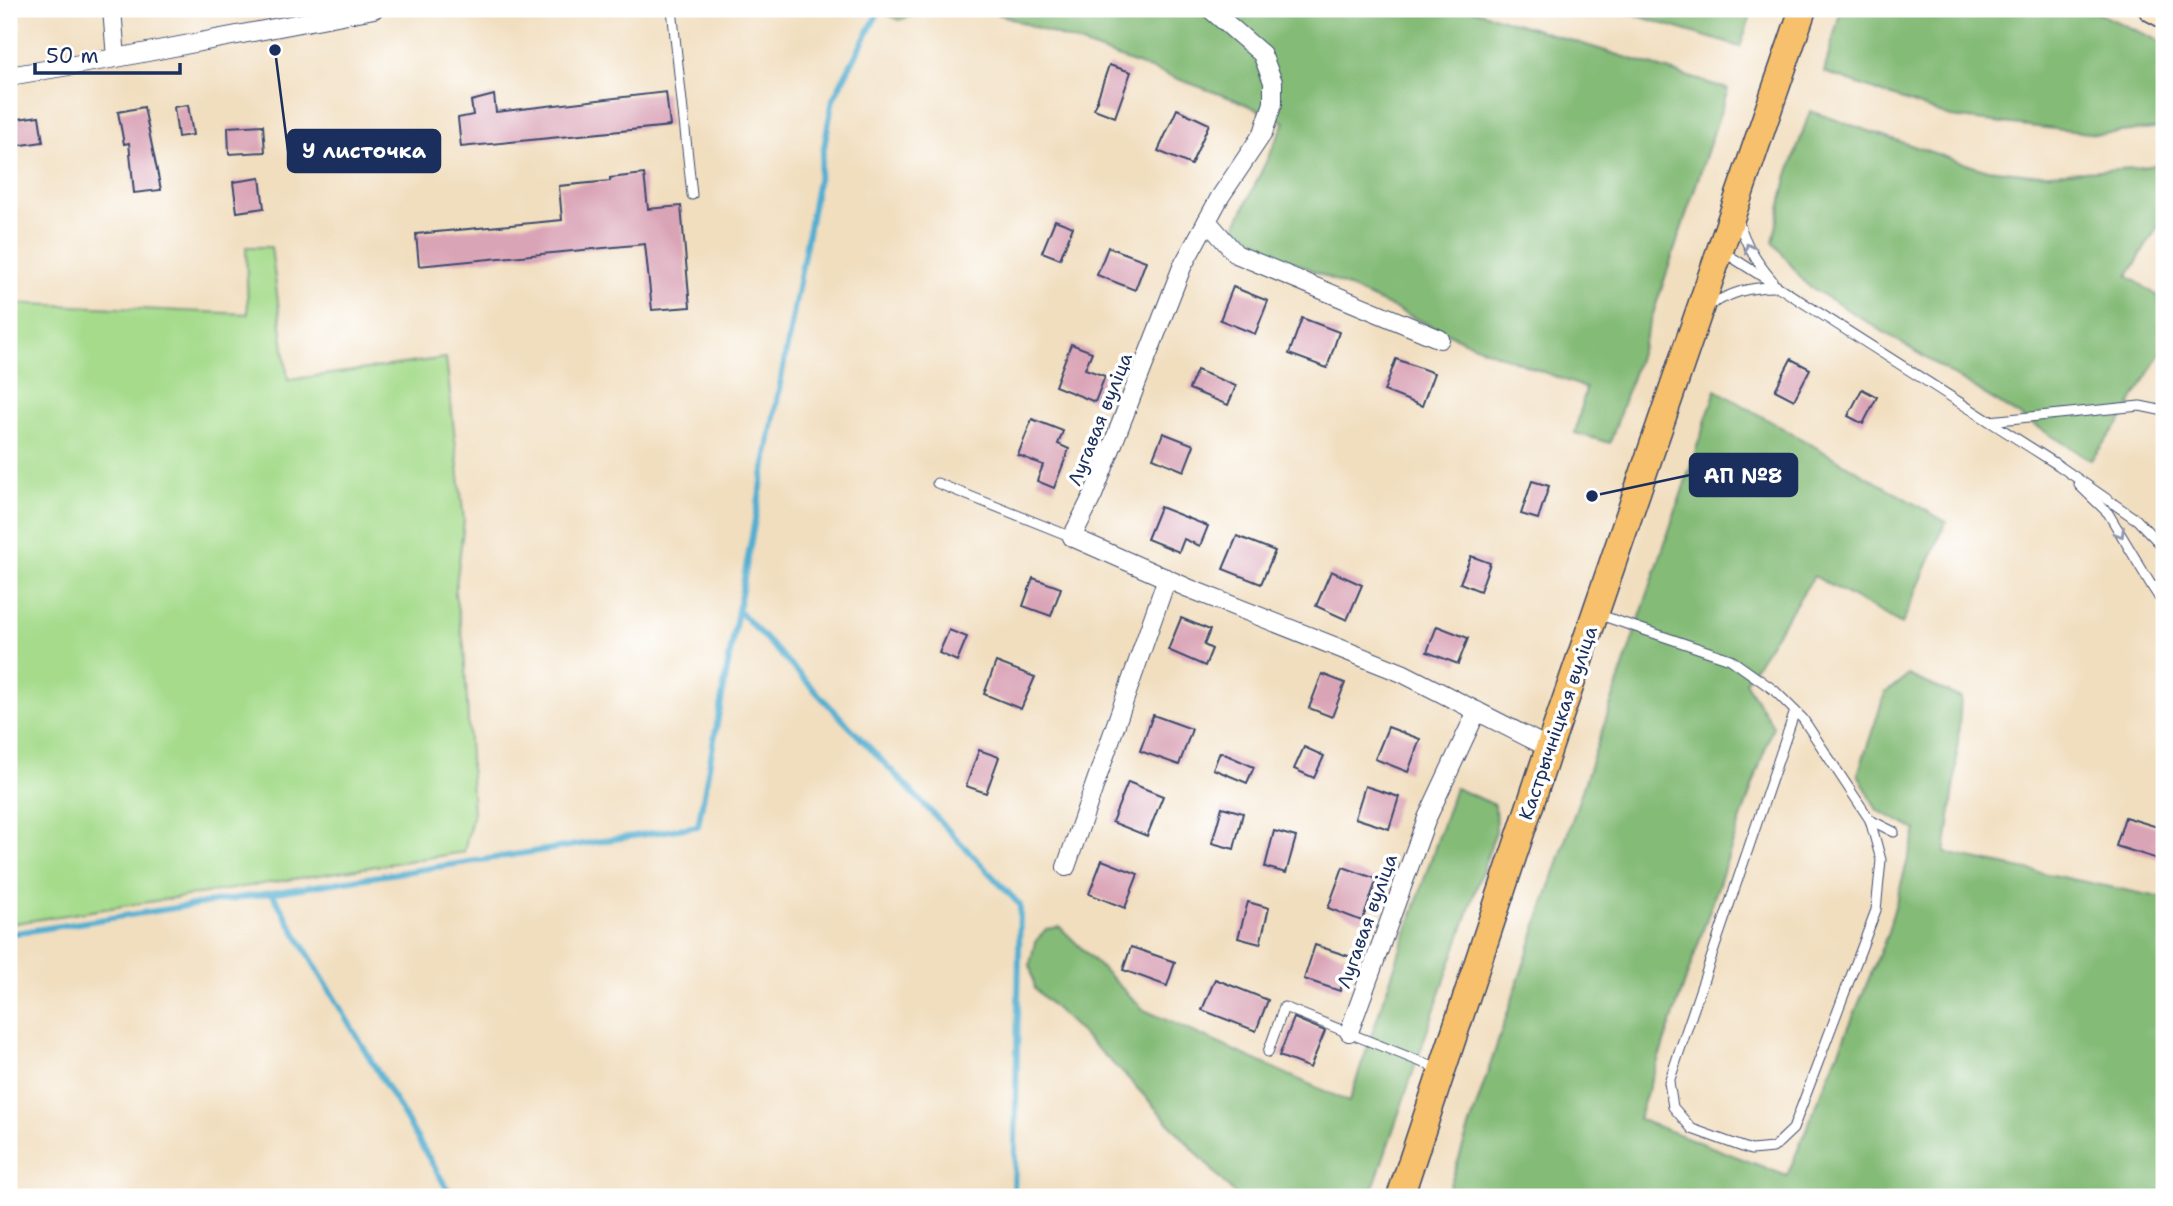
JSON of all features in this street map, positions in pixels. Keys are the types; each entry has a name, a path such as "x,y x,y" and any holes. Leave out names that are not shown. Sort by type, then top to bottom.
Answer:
{"main road":[{"name":"Кастрычніцкая вуліца","path":"1400,1197 1549,748 1803,9"}],"street":[{"path":"112,9 116,58"},
{"path":"9,76 374,9"},
{"name":"Лугавая вуліца","path":"1072,537 1093,495 1182,267 1220,197 1263,133 1273,103 1273,82 1262,54 1210,9"},
{"path":"2151,9 2164,16"},
{"path":"1207,221 1237,254 1440,339"},
{"path":"1072,537 1402,673 1549,748"},
{"path":"1066,867 1167,578"},
{"name":"Лугавая вуліца","path":"1349,1032 1427,818 1477,710"}],"lane":[{"path":"672,9 692,195"},
{"path":"1736,202 1744,241 1777,287"},
{"path":"1719,250 2057,465 2137,520 2164,548"},
{"path":"1698,313 1734,292 1752,287 1777,287"},
{"path":"1988,421 2140,406 2164,411"},
{"path":"2057,465 2108,513 2164,605"},
{"path":"937,483 1072,537"},
{"path":"2153,588 2164,582"},
{"path":"1595,614 1730,659 1774,690 1795,711 1820,743 1870,820 1881,860 1876,910 1793,1129 1773,1148 1751,1150 1692,1129 1673,1107 1669,1082 1795,711"},
{"path":"1870,820 1894,832"},
{"path":"1268,1052 1284,1007 1442,1070"}],"green space":[{"path":"875,9 933,9 899,20"},
{"path":"985,9 1470,9 1728,89 1610,443 1575,433 1586,388 1475,346 1232,233 1285,122 1236,100"},
{"path":"1614,9 1753,9 1740,47"},
{"path":"1841,9 2089,9 2164,43 2164,128 2098,134 1951,117 1824,72"},
{"path":"1810,111 1978,168 2032,174 2164,164 2164,216 2128,276 2164,300 2164,348 2120,422 2091,460 1806,284 1773,242 1787,178"},
{"path":"246,247 271,247 288,380 446,358 464,521 455,594 464,646 473,814 464,852 9,924 9,303 248,314"},
{"path":"1716,390 1946,522 1902,624 1814,576 1745,682 1773,726 1638,1119 1787,1176 1887,935 1916,830 1877,810 1858,774 1885,693 1908,675 1961,698 1955,781 1945,853 2164,898 2164,1197 1446,1197"},
{"path":"1455,788 1495,805 1496,831 1370,1197 1237,1197 1127,1077 1035,989 1030,964 1035,942 1046,929 1060,927 1144,1010 1349,1102"}],"building":[{"path":"1109,65 1131,72 1115,117 1094,109"},
{"path":"666,92 670,126 461,147 458,118 473,115 471,101 494,95 496,112"},
{"path":"188,105 193,135 178,137 174,107"},
{"path":"144,107 161,190 134,193 129,143 124,144 118,112"},
{"path":"1177,109 1209,124 1191,165 1158,151"},
{"path":"39,116 43,142 15,146 11,120"},
{"path":"263,125 265,152 229,154 228,127"},
{"path":"644,174 648,209 681,206 690,307 652,310 645,244 419,266 416,234 562,220 559,186 610,181 610,178"},
{"path":"260,178 264,208 237,212 233,182"},
{"path":"1055,220 1073,227 1060,259 1042,252"},
{"path":"1108,247 1146,261 1135,290 1097,275"},
{"path":"1233,287 1268,301 1255,334 1220,320"},
{"path":"1302,318 1339,332 1327,368 1289,354"},
{"path":"1071,344 1092,352 1085,369 1105,376 1095,402 1055,386"},
{"path":"1396,359 1434,373 1422,406 1384,391"},
{"path":"1791,359 1810,369 1794,400 1775,390"},
{"path":"1197,370 1236,386 1228,405 1189,389"},
{"path":"1862,389 1877,397 1863,424 1848,416"},
{"path":"1032,419 1063,431 1058,444 1069,449 1054,488 1037,481 1043,465 1018,455"},
{"path":"1163,433 1194,445 1184,471 1153,458"},
{"path":"1532,481 1549,486 1538,519 1521,514"},
{"path":"1160,507 1208,526 1200,546 1184,539 1179,552 1147,539"},
{"path":"1237,536 1275,551 1261,584 1223,569"},
{"path":"1471,556 1490,563 1480,591 1460,583"},
{"path":"1331,571 1362,585 1347,620 1316,606"},
{"path":"1033,578 1061,588 1051,616 1023,606"},
{"path":"1181,618 1210,630 1204,645 1212,649 1205,666 1168,650"},
{"path":"1437,626 1468,638 1458,664 1427,652"},
{"path":"949,630 967,637 957,661 939,653"},
{"path":"996,662 1035,677 1021,709 984,694"},
{"path":"1322,674 1345,683 1332,717 1309,708"},
{"path":"1153,715 1192,729 1179,765 1140,751"},
{"path":"1388,727 1420,739 1408,772 1375,759"},
{"path":"1304,747 1324,756 1314,778 1294,769"},
{"path":"979,750 999,757 986,793 966,786"},
{"path":"1220,752 1254,767 1247,783 1213,769"},
{"path":"1128,782 1163,796 1147,836 1112,822"},
{"path":"1365,786 1399,797 1389,829 1355,818"},
{"path":"1222,807 1243,813 1234,849 1212,843"},
{"path":"2125,817 2164,829 2164,861 2116,846"},
{"path":"1274,831 1296,837 1286,873 1265,867"},
{"path":"1102,860 1138,874 1125,908 1089,894"},
{"path":"1343,867 1377,879 1362,921 1328,908"},
{"path":"1248,902 1269,908 1260,944 1238,938"},
{"path":"1315,945 1351,957 1340,991 1304,979"},
{"path":"1131,947 1175,962 1167,986 1123,970"},
{"path":"1215,979 1268,1000 1256,1031 1202,1010"},
{"path":"1294,1018 1325,1031 1310,1068 1279,1056"}],"waterway":[{"path":"9,934 698,826 833,99 880,9"},
{"path":"738,610 1020,905 1014,1197"},
{"path":"272,893 452,1197"}],"place":[{"name":"У листочка","path":"275,50"},
{"name":"АП №8","path":"1592,496"}]}
